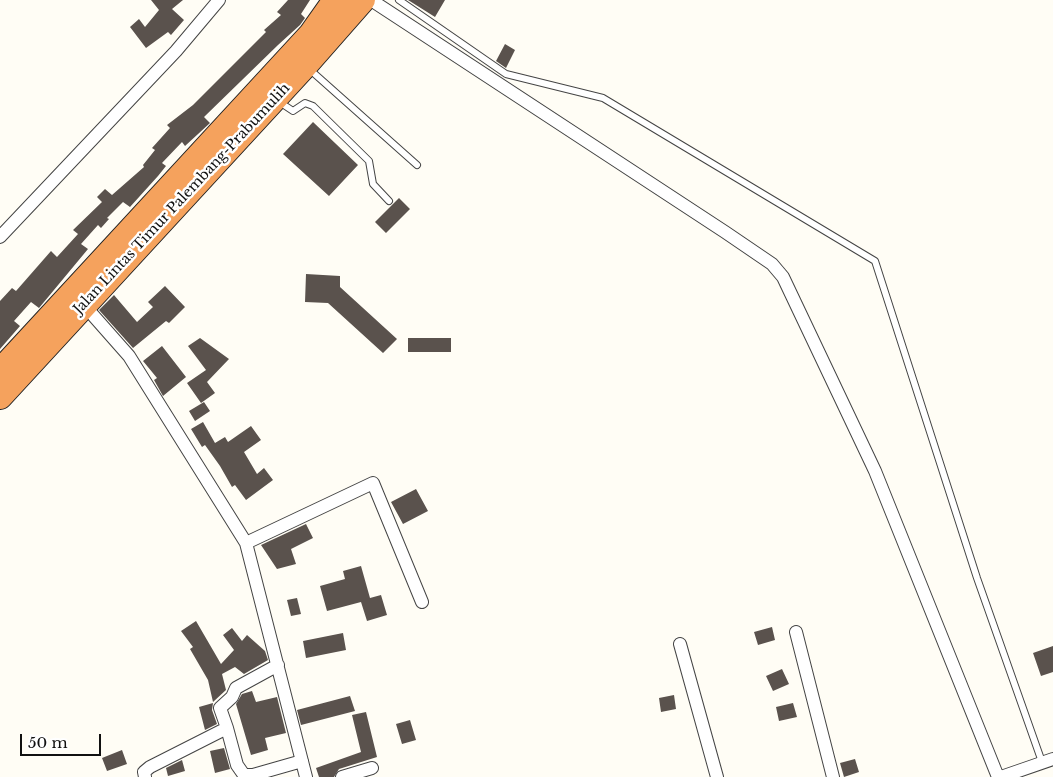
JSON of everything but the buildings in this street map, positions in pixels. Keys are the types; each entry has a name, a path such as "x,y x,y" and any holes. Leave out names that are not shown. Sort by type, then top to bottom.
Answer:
{"highway":[{"name":"Jalan Lintas Timur Palembang-Prabumulih","path":"0,371 310,34 335,0"},
{"name":"Jalan Lintas Timur Palembang-Prabumulih","path":"0,397 306,66 363,0"}],"street":[{"path":"0,237 176,51 219,0"},
{"path":"371,0 772,264 783,277 875,471 999,777 1048,760"},
{"path":"84,305 129,356 246,543 306,777"},
{"path":"246,543 373,483 422,602"},
{"path":"796,632 833,777"},
{"path":"680,644 718,777"},
{"path":"278,665 238,686 229,700 220,708 239,771 248,776 259,775 302,761"},
{"path":"145,777 144,772 150,767 227,728"},
{"path":"342,777 372,768"}],"lane":[{"path":"399,0 506,74 603,98 875,261 977,578 1048,760"},
{"path":"306,66 417,165"},
{"path":"275,99 293,111 305,103 313,106 369,161 373,184 389,201"}]}
